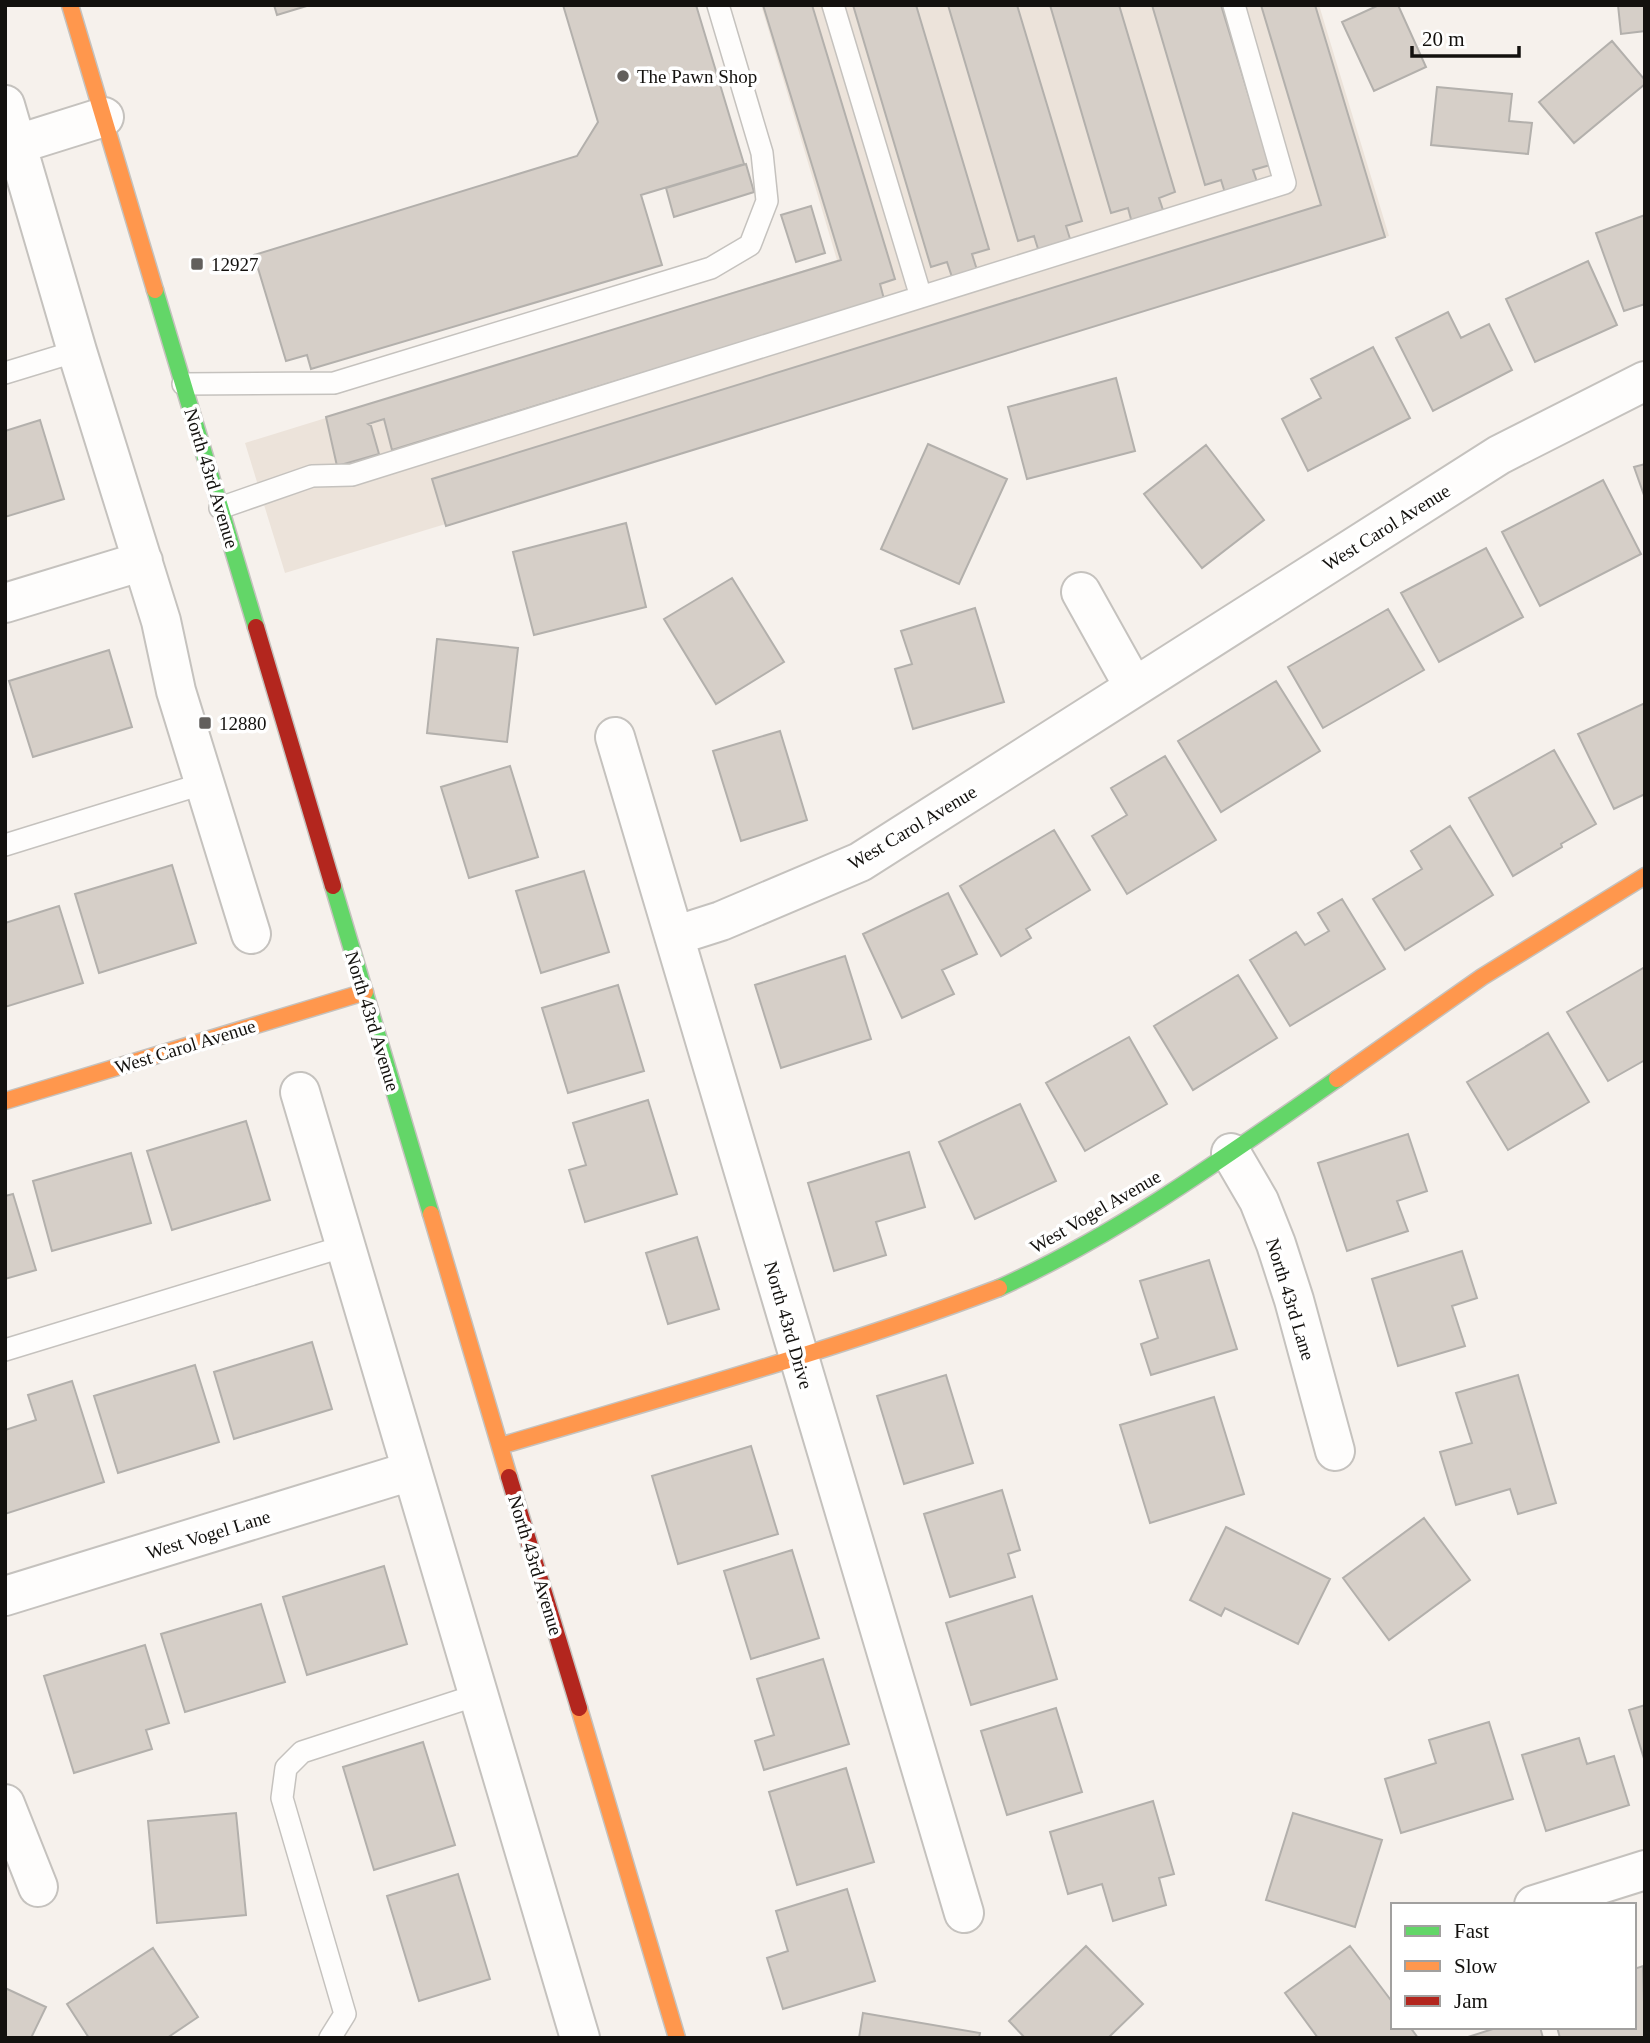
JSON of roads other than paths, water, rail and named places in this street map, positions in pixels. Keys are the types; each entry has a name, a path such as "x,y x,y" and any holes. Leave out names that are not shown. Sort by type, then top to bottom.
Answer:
{"main road":[{"name":"North 43rd Avenue","path":"70,5 677,2038"},
{"name":"West Vogel Avenue","path":"500,1446 799,1357 922,1317 1001,1287 1088,1244 1231,1153 1482,977 1645,876"},
{"name":"West Carol Avenue","path":"5,1101 365,992"}],"street":[{"path":"5,105 11,146 143,561 161,621 176,691 251,934"},
{"path":"11,146 104,117"},
{"name":"West Carol Avenue","path":"674,936 721,921 860,862 1499,455 1645,381"},
{"path":"5,603 143,561"},
{"path":"1081,593 1134,687"},
{"name":"North 43rd Drive","path":"615,737 964,1913"},
{"path":"300,1092 580,2038"},
{"name":"North 43rd Lane","path":"1231,1153 1259,1201 1276,1244 1335,1451"},
{"name":"West Vogel Lane","path":"5,1596 411,1471"},
{"path":"5,1804 15,1859 38,1887"},
{"path":"1541,1903 1645,1871"}],"lane":[{"path":"183,384 334,383 711,268 750,245 767,201 762,153 718,5"},
{"path":"833,5 921,297"},
{"path":"220,508 312,476 352,475 1285,183 1234,5"},
{"path":"5,373 77,351"},
{"path":"5,845 205,783"},
{"path":"5,1350 345,1247"},
{"path":"330,2038 345,2014 282,1798 286,1768 302,1752 477,1695"}],"place":[{"name":"The Pawn Shop","path":"623,76"},
{"name":"12927","path":"197,264"},
{"name":"12880","path":"205,723"}]}
